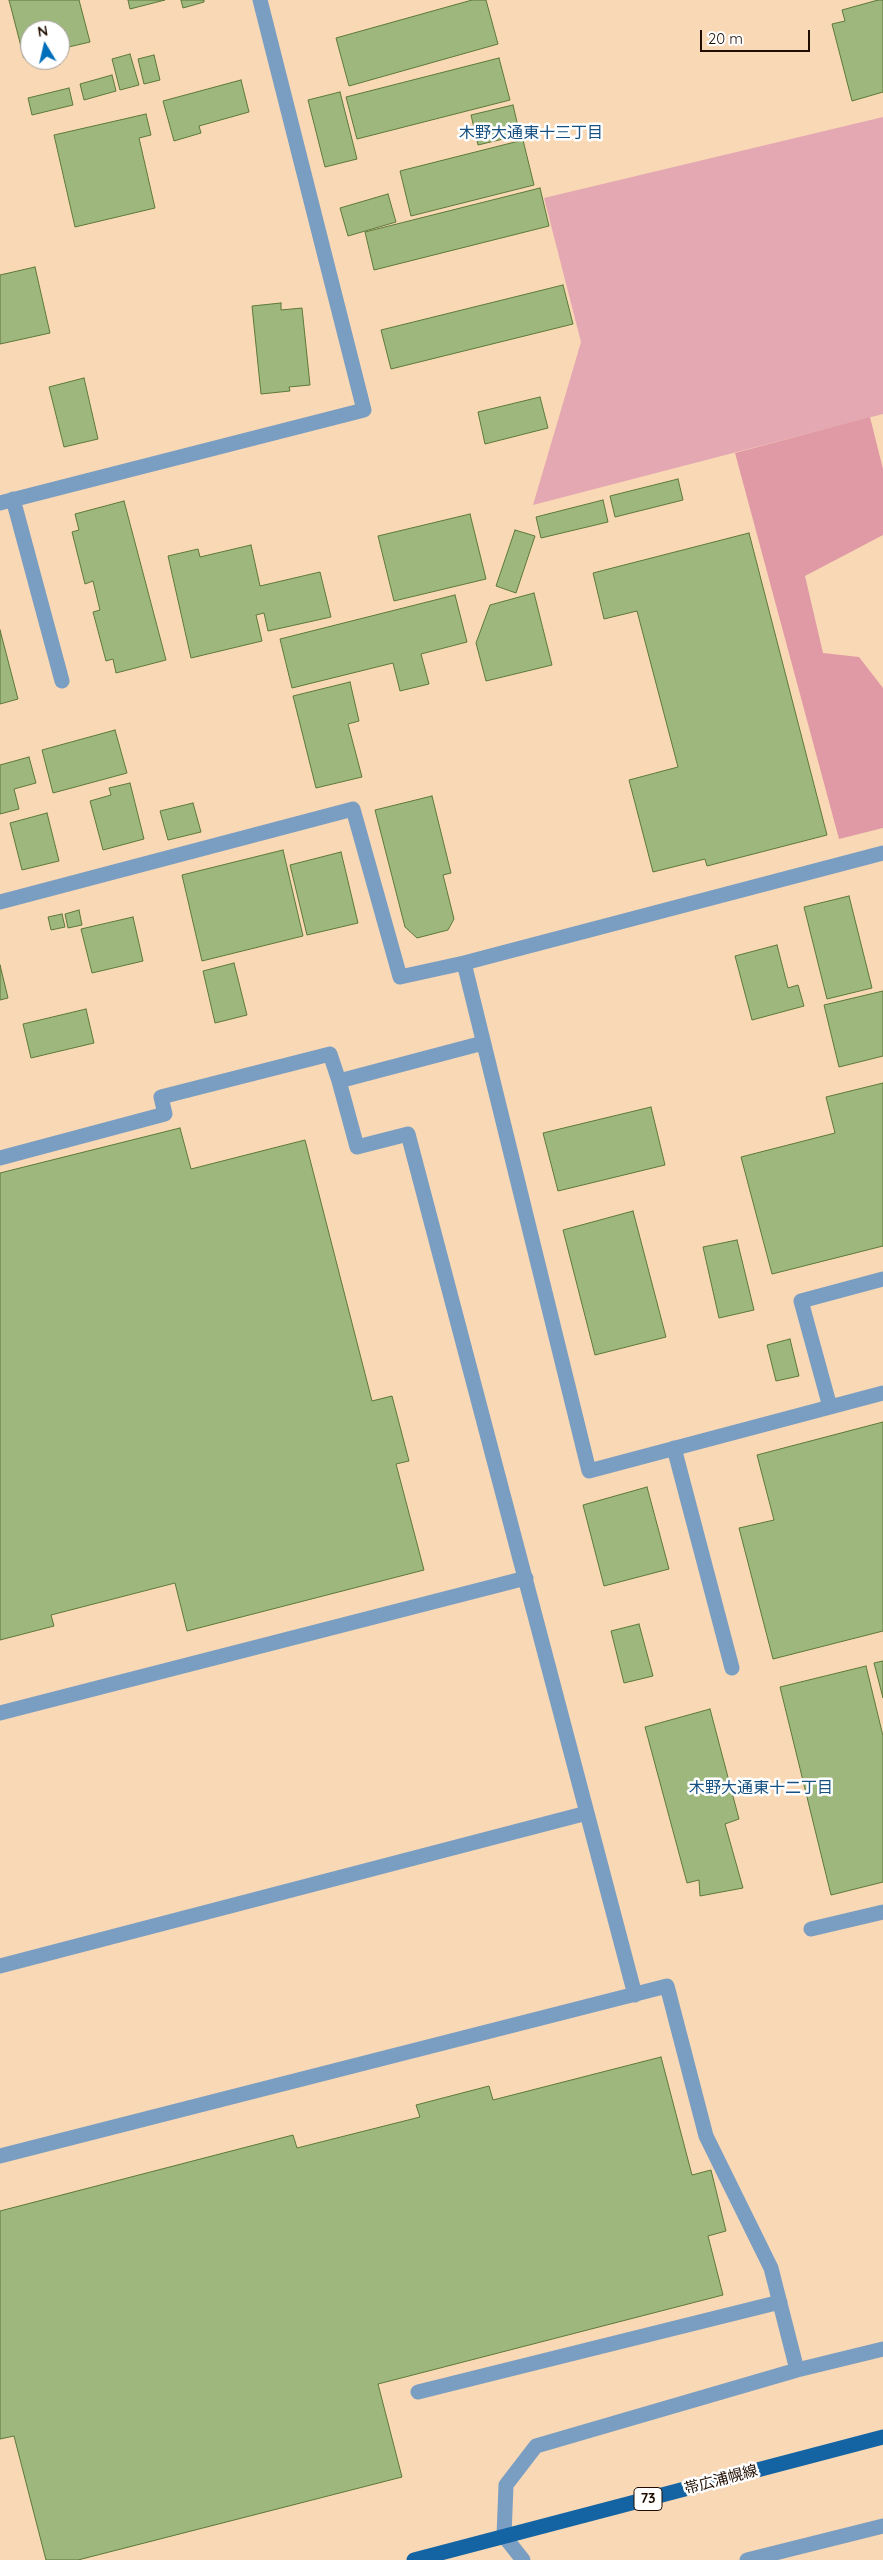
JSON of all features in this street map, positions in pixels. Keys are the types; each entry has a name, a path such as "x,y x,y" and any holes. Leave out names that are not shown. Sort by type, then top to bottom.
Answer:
{"main road":[{"name":"帯広浦幌線","path":"414,2560 883,2438"}],"street":[{"path":"62,681 6,501 364,410 260,0"},
{"path":"0,902 353,809 400,977 464,963 883,854"},
{"path":"464,963 589,1471 883,1393"},
{"path":"339,1081 483,1043"},
{"path":"0,1158 165,1114 161,1097 330,1054 357,1148 408,1134 635,1995"},
{"path":"830,1407 801,1301 883,1279"},
{"path":"674,1448 732,1668"},
{"path":"0,1713 526,1578"},
{"path":"0,1966 587,1813"},
{"path":"811,1929 883,1912"},
{"path":"0,2156 668,1986 706,2136 771,2268 797,2370"},
{"path":"418,2392 780,2302"},
{"path":"522,2560 504,2536 506,2485 536,2446 797,2370 883,2349"},
{"path":"747,2560 883,2526"}],"shaded area":[{"path":"883,117 883,414 533,505 581,342 544,198"},
{"path":"870,417 883,469 883,535 805,576 823,653 859,657 883,688 883,828 839,839 735,453"}],"building":[{"path":"9,0 79,0 90,42 70,47 70,20 20,20 20,43"},
{"path":"128,0 165,0 130,9"},
{"path":"181,0 204,0 204,2 183,8"},
{"path":"472,0 486,0 498,44 349,86 336,38"},
{"path":"883,0 883,92 852,101 832,24 845,21 842,10"},
{"path":"130,54 139,85 120,90 112,59"},
{"path":"154,55 160,80 144,84 138,59"},
{"path":"499,58 510,100 357,139 346,97"},
{"path":"112,75 116,91 84,100 80,84"},
{"path":"241,80 249,112 199,126 201,133 174,141 163,101"},
{"path":"69,88 73,105 32,115 28,98"},
{"path":"340,92 357,159 325,167 308,100"},
{"path":"513,105 520,135 478,145 471,115"},
{"path":"146,114 151,135 139,138 155,208 75,227 54,135"},
{"path":"523,140 534,185 411,216 400,171"},
{"path":"540,188 549,226 374,270 365,232"},
{"path":"388,194 396,222 348,236 340,208"},
{"path":"35,267 50,333 0,344 0,275"},
{"path":"563,285 573,324 391,369 381,330"},
{"path":"281,303 281,310 302,308 310,385 289,387 290,391 261,394 252,306"},
{"path":"84,378 98,439 64,447 49,387"},
{"path":"540,397 548,428 485,444 478,412"},
{"path":"678,479 683,500 615,517 610,496"},
{"path":"603,500 608,522 541,538 536,517"},
{"path":"124,501 166,660 116,673 113,659 106,661 93,612 100,610 93,581 85,584 72,532 79,530 75,514"},
{"path":"470,514 486,579 394,601 378,536"},
{"path":"515,530 535,536 516,593 496,586"},
{"path":"749,533 827,835 707,866 705,859 653,872 629,780 678,767 637,611 604,619 593,573"},
{"path":"251,545 260,586 320,572 331,617 268,631 264,613 256,615 262,641 191,658 168,556 198,549 200,557"},
{"path":"534,593 552,665 486,681 476,643 490,605"},
{"path":"455,595 467,642 421,654 429,684 400,691 393,663 292,688 280,639"},
{"path":"0,630 18,699 0,704"},
{"path":"350,682 359,721 348,724 362,777 316,788 293,696"},
{"path":"115,730 127,773 53,793 42,750"},
{"path":"29,757 36,783 14,789 19,809 0,814 0,765"},
{"path":"130,783 144,839 103,850 90,801 111,795 109,788"},
{"path":"432,796 451,873 443,875 454,919 448,930 417,938 405,927 375,810"},
{"path":"193,803 201,832 168,840 160,811"},
{"path":"47,813 59,861 22,870 10,823"},
{"path":"283,850 303,936 202,961 182,875"},
{"path":"341,852 358,923 307,935 290,865"},
{"path":"849,896 872,988 827,999 804,907"},
{"path":"79,910 82,925 68,928 65,914"},
{"path":"62,914 65,927 51,930 48,917"},
{"path":"133,917 143,961 92,973 81,929"},
{"path":"777,945 788,988 798,985 804,1006 752,1020 735,956"},
{"path":"234,963 247,1015 215,1023 203,971"},
{"path":"0,965 8,998 0,1000"},
{"path":"883,991 883,1056 839,1067 824,1005"},
{"path":"86,1009 94,1043 31,1058 23,1024"},
{"path":"883,1083 883,1246 772,1274 741,1157 835,1133 826,1097"},
{"path":"651,1107 665,1165 558,1191 543,1133"},
{"path":"180,1128 191,1169 305,1140 372,1401 392,1396 409,1461 396,1464 424,1570 187,1631 175,1583 51,1615 54,1626 0,1640 0,1173"},
{"path":"633,1211 666,1337 595,1355 563,1230"},
{"path":"737,1240 754,1310 719,1318 703,1247"},
{"path":"790,1339 799,1376 776,1381 767,1345"},
{"path":"883,1422 883,1631 773,1659 739,1528 774,1520 757,1455"},
{"path":"647,1487 669,1569 604,1586 583,1505"},
{"path":"639,1624 653,1676 624,1683 611,1631"},
{"path":"883,1661 883,1698 874,1663"},
{"path":"866,1666 883,1736 883,1882 831,1895 780,1687"},
{"path":"710,1709 739,1819 725,1824 743,1888 700,1896 699,1880 687,1883 645,1727"},
{"path":"661,2057 692,2175 711,2170 726,2231 708,2236 723,2295 378,2384 402,2477 78,2560 46,2560 14,2436 0,2439 0,2211 293,2135 297,2148 420,2117 416,2105 489,2086 493,2100"}],"district":[{"name":"木野大通東十三丁目","path":"531,133"},
{"name":"木野大通東十二丁目","path":"761,1788"}]}
